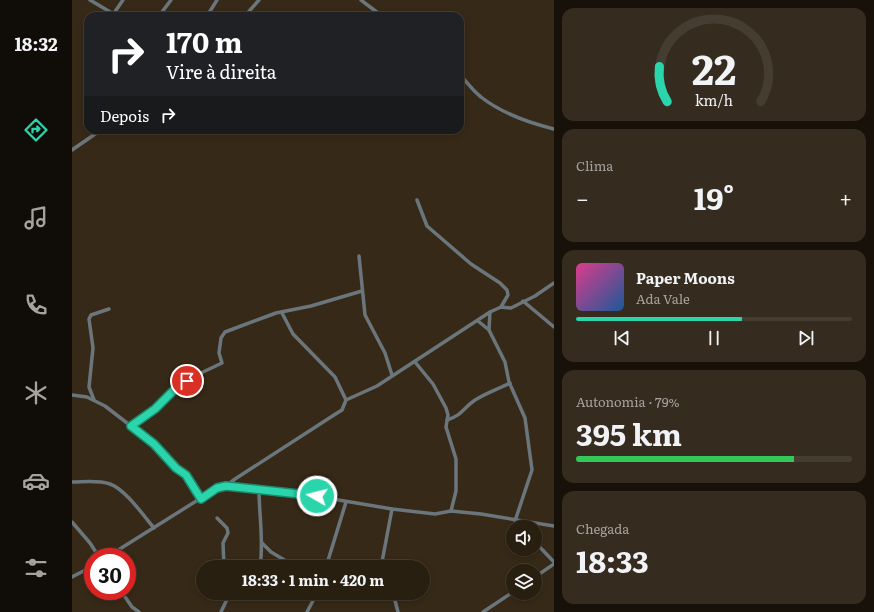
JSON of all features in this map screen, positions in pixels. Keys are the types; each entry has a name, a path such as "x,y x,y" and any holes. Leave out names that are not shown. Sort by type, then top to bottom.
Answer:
{"street":[{"path":"90,0 109,12"},
{"path":"116,12 123,0"},
{"path":"162,12 171,0"},
{"path":"210,12 217,0"},
{"path":"248,12 259,0"},
{"path":"361,0 377,12"},
{"path":"464,79 481,97 495,107 536,125 554,129"},
{"path":"72,150 95,134"},
{"path":"417,200 427,226 471,264 500,283 507,290 508,297 501,307"},
{"path":"359,256 365,315 385,353 392,375"},
{"path":"226,486 334,416 342,410 346,400 377,386 490,312 501,307 511,308 535,296 554,283"},
{"path":"131,426 155,409 183,382 191,380 203,372 222,363 219,353 221,338 225,332 240,325 362,291"},
{"path":"523,301 554,327"},
{"path":"94,400 89,387 93,348 89,319 91,315 109,309"},
{"path":"489,330 490,312"},
{"path":"282,313 292,334 335,377 346,400"},
{"path":"478,321 489,330 505,362 510,383 525,418 527,438 532,459 532,470 528,486 515,520"},
{"path":"415,362 440,395 448,415 446,427 456,459 456,491 451,511"},
{"path":"446,420 459,416 473,401 481,396 510,383"},
{"path":"72,395 87,397 115,412 154,444 176,468 186,475 201,499"},
{"path":"72,482 108,483 115,486 154,528"},
{"path":"122,548 217,488 226,486 317,496 392,509 435,514 451,511 500,517 511,520"},
{"path":"259,489 259,518 262,543 261,560"},
{"path":"328,560 346,502"},
{"path":"382,560 392,509"},
{"path":"217,518 227,528 228,533 223,543 224,560"},
{"path":"72,522 93,548"},
{"path":"542,524 554,526"},
{"path":"262,543 271,552 284,560"},
{"path":"542,550 554,563 542,572"},
{"path":"72,578 84,571"},
{"path":"483,612 506,597"},
{"path":"127,600 132,607 139,612"},
{"path":"221,612 227,600"},
{"path":"307,612 313,600"},
{"path":"395,600 398,612"}],"route":[{"path":"187,381 179,385 155,409 131,426 154,444 176,468 186,475 201,499 217,488 226,486 317,496"}]}
